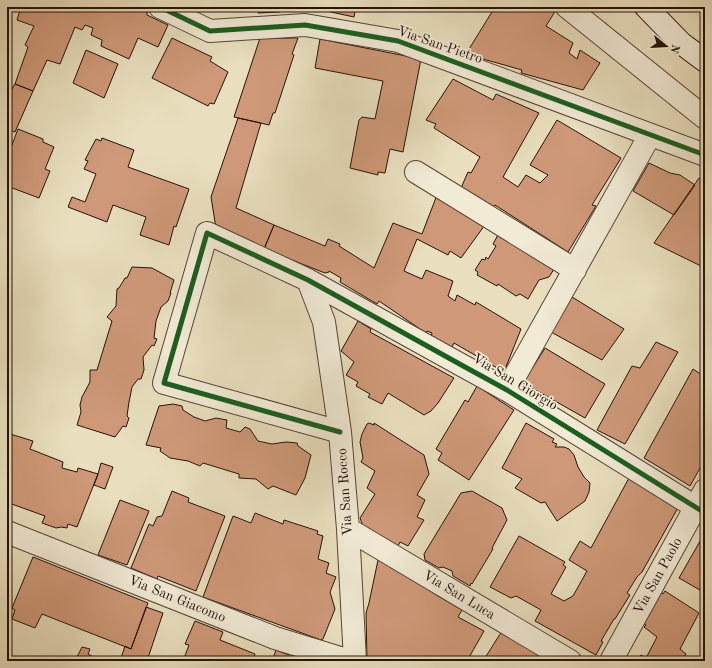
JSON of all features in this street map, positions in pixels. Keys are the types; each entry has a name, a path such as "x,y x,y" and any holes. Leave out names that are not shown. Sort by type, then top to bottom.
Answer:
{"street":[{"name":"Via San Pietro","path":"160,7 210,31 305,25 398,41 705,155"},
{"path":"567,7 705,118"},
{"path":"646,7 681,43 705,61"},
{"path":"507,390 650,135"},
{"path":"416,172 574,270"},
{"name":"Via San Giorgio","path":"340,432 164,383 207,233 308,280 507,390 702,503"},
{"name":"Via San Rocco","path":"308,280 324,322 340,432 348,529 355,661"},
{"name":"Via San Paolo","path":"611,661 702,503"},
{"name":"Via San Luca","path":"348,529 570,661"},
{"name":"Via San Giacomo","path":"7,532 275,638 350,661"}],"building":[{"path":"21,7 44,7 55,10 57,7 135,7 147,12 147,15 168,25 158,47 138,38 129,59 101,46 102,40 91,35 93,28 85,25 82,30 75,27 60,64 47,60 33,91 15,84 28,47 25,45 34,26 17,20"},
{"path":"261,7 283,7 280,12 258,13"},
{"path":"308,7 356,7 354,17"},
{"path":"495,7 551,7 556,10 546,26 573,43 569,53 577,59 580,50 600,63 583,90 521,73 522,70 469,55 471,51 469,49"},
{"path":"172,38 212,57 210,61 228,72 214,104 210,103 208,106 152,78"},
{"path":"260,38 298,38 275,113 273,113 269,125 234,117"},
{"path":"320,39 421,59 403,152 390,149 385,173 378,172 378,175 350,168 359,120 362,117 375,119 383,81 315,68"},
{"path":"86,50 118,64 104,98 73,83"},
{"path":"453,79 493,100 496,94 539,113 503,177 518,187 526,175 540,183 548,175 530,165 557,120 621,158 592,205 596,206 568,252 495,205 493,207 461,188 468,172 471,173 480,157 434,128 436,124 426,120"},
{"path":"15,84 33,91 15,132 7,129 7,97"},
{"path":"238,118 261,123 236,208 274,225 264,249 216,228 211,197"},
{"path":"18,129 43,139 43,142 54,147 45,169 50,171 39,198 7,186 7,158"},
{"path":"102,138 134,150 128,167 189,189 176,227 174,226 169,245 140,235 146,217 113,205 107,222 68,207 72,197 85,202 96,174 84,169 88,161 85,160 96,139 101,141"},
{"path":"649,163 670,173 680,175 695,185 674,215 633,191"},
{"path":"699,178 705,182 705,268 654,243"},
{"path":"437,195 487,222 461,258 450,251 448,255 417,239 404,271 422,279 426,270 453,281 448,296 455,301 457,295 475,305 476,302 521,329 504,372 454,343 451,349 431,337 432,333 427,331 426,333 379,301 377,304 340,282 341,278 329,271 325,273 264,249 274,225 325,246 328,239 340,244 339,246 374,268 393,223 422,234"},
{"path":"499,233 556,266 549,277 539,280 528,299 520,294 516,296 498,284 497,286 477,275 478,272 475,270 482,259 485,260 486,257 488,259 496,246 493,244"},
{"path":"132,267 152,268 174,280 168,301 161,307 156,321 154,338 157,339 154,346 152,345 143,357 144,370 141,379 138,379 132,387 127,416 129,418 126,427 123,426 115,437 77,425 81,412 80,405 82,397 90,382 90,370 97,370 112,321 107,317 116,306 117,289 125,278 127,278"},
{"path":"572,297 624,329 602,360 551,332"},
{"path":"358,321 371,329 370,332 454,378 431,411 424,415 388,393 382,404 368,397 370,394 356,386 358,382 346,375 354,362 341,351"},
{"path":"656,342 678,352 625,444 597,430 632,366 640,368"},
{"path":"545,348 605,384 585,418 523,383"},
{"path":"693,369 705,377 705,459 690,486 644,458"},
{"path":"477,386 514,410 469,480 438,460 442,453 436,449 465,400 468,402"},
{"path":"173,404 182,406 183,410 194,417 205,421 216,418 227,420 226,428 240,432 245,427 250,429 258,441 272,444 286,442 297,443 298,446 311,455 305,478 296,495 273,486 268,489 256,479 239,478 239,474 203,463 200,466 188,461 170,458 160,451 161,448 146,445 159,406"},
{"path":"369,423 374,425 374,423 424,455 429,474 417,495 425,500 417,517 424,520 408,546 400,542 398,546 363,526 360,518 375,494 367,488 375,471 361,462 363,458 360,442 362,434"},
{"path":"526,423 554,439 552,442 557,444 555,447 564,447 569,449 574,455 578,467 584,477 590,483 589,492 585,501 557,521 545,502 541,503 515,488 522,479 502,468"},
{"path":"7,433 33,441 30,449 63,462 62,468 77,472 78,468 98,474 77,527 68,524 67,528 56,528 42,523 45,516 9,503 7,508"},
{"path":"101,463 113,467 105,489 94,485"},
{"path":"629,478 679,506 642,572 627,593 630,595 601,641 603,642 596,655 535,621 541,610 516,596 511,598 490,587 519,536 565,562 563,565 566,567 551,594 564,601 573,596 587,571 569,560 580,541 591,548"},
{"path":"172,491 189,498 188,502 225,516 196,591 158,576 157,579 131,568 149,524 153,526 157,517 162,516"},
{"path":"472,491 502,508 507,520 492,548 493,549 470,586 453,576 452,571 443,567 439,568 425,560 424,554 461,493"},
{"path":"120,500 149,511 127,565 98,555"},
{"path":"255,513 283,524 284,520 318,531 317,534 323,536 318,559 329,563 326,573 336,577 330,592 335,609 323,639 321,640 203,597 233,516 251,523"},
{"path":"703,536 705,537 705,593 679,578"},
{"path":"33,557 148,603 131,649 42,614 35,628 12,619 15,610 12,608"},
{"path":"378,560 434,590 433,593 462,610 458,617 484,631 467,661 367,661 366,613"},
{"path":"659,591 663,594 665,591 699,613 680,649 686,654 682,661 637,661 641,655 646,658 657,637 644,627 646,625 642,623"},
{"path":"146,607 163,613 149,655 144,661 120,661 125,646 131,649"},
{"path":"195,621 223,632 220,640 255,654 253,661 183,661 189,645 185,644"},
{"path":"502,631 552,661 483,661"},
{"path":"82,647 90,649 88,654 101,661 75,661"},
{"path":"276,650 289,655 309,661 272,661"}],"cycle path":[{"path":"160,7 210,31 305,25 398,41 705,155"},
{"path":"340,432 164,383 207,233 308,280 507,390 705,513"}]}
